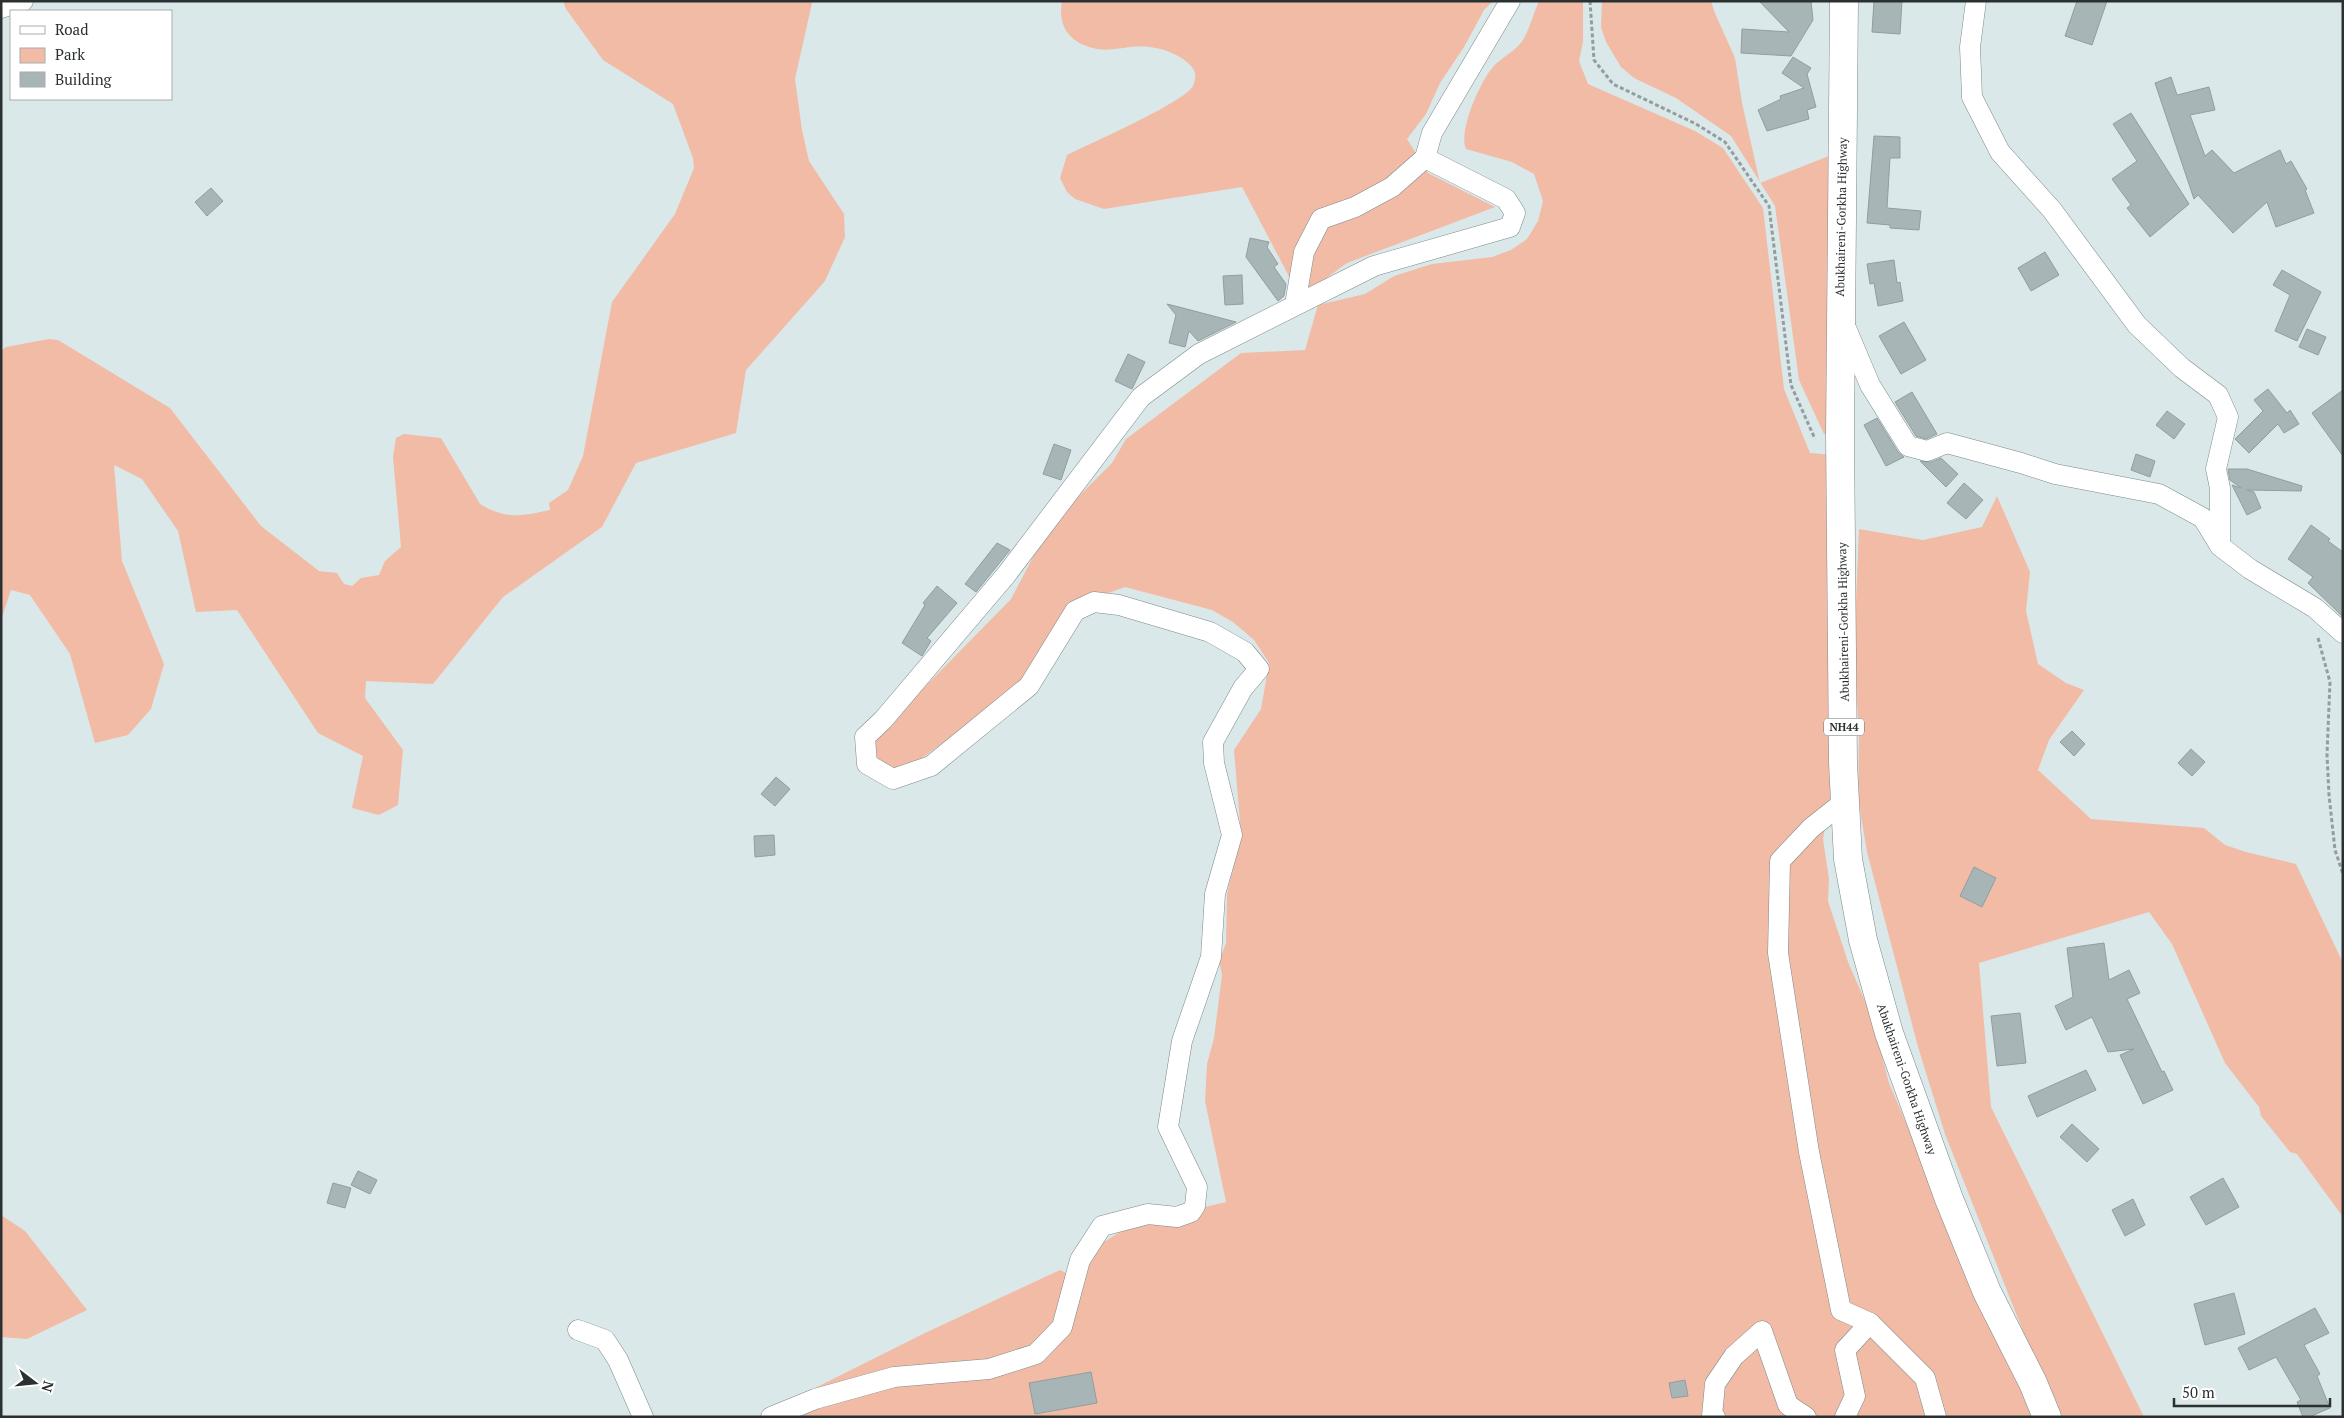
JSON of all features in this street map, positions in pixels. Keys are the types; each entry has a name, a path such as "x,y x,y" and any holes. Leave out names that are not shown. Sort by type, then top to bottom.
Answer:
{"main road":[{"name":"Abukhaireni-Gorkha Highway","path":"1844,1 1840,435 1845,801 1848,859 1863,940 1888,1033 1949,1199 1987,1292 2033,1383 2047,1417"}],"street":[{"path":"1,8 22,1"},
{"path":"1295,305 1304,252 1321,219 1354,207 1392,187 1425,158 1432,133 1510,1"},
{"path":"1976,1 1970,47 1972,97 2000,152 2052,210 2137,326 2182,368 2218,395 2228,418 2216,469 2220,488 2220,546"},
{"path":"771,1417 814,1399 894,1377 989,1370 1036,1354 1062,1327 1080,1260 1102,1226 1148,1214 1177,1217 1191,1212 1195,1206 1197,1187 1168,1127 1182,1041 1211,957 1216,894 1232,834 1214,763 1213,742 1242,688 1259,669 1245,652 1210,632 1120,605 1094,602 1075,611 1029,686 931,766 893,779 867,764 865,737 883,720 1006,575 1141,397 1199,354 1374,266 1510,227 1515,213 1506,199 1425,158"},
{"path":"1840,313 1870,385 1908,446 1927,451 1947,443 2055,474 2158,494 2203,518 2220,546 2250,569 2315,608 2343,633"},
{"path":"1845,801 1811,828 1780,861 1778,953 1809,1152 1841,1310 1870,1323 1925,1378 1936,1417"},
{"path":"1845,1417 1855,1396 1845,1350 1870,1323"},
{"path":"578,1330 605,1340 618,1360 643,1417"},
{"path":"1715,1417 1712,1416 1715,1384 1734,1356 1762,1331 1788,1405 1806,1417"}],"path":[{"path":"1590,1 1594,60 1613,84 1696,124 1725,142 1769,206 1791,385 1818,447 1840,435"},
{"path":"2315,608 2319,644 2330,682 2327,754 2329,795 2335,850 2343,874"}],"green space":[{"path":"563,1 811,1 812,3 795,79 802,130 809,161 844,214 845,237 825,281 746,370 736,433 636,463 602,527 503,597 433,684 366,681 365,698 403,750 398,805 379,815 352,808 363,756 318,733 237,610 196,612 178,531 142,479 114,465 122,561 164,664 151,709 128,735 95,743 70,654 30,595 11,590 1,620 1,351 6,347 49,339 58,340 170,408 261,526 319,571 337,573 344,584 352,586 361,578 379,575 385,561 401,547 393,457 396,438 404,434 441,438 480,504 489,509 506,515 531,514 550,510 549,503 568,490 583,456 612,302 675,214 694,168 693,158 673,104 603,60 566,9"},
{"path":"1062,1 1493,1 1484,10 1464,47 1440,83 1426,114 1407,139 1428,173 1495,207 1347,263 1291,304 1293,284 1242,187 1104,209 1075,199 1067,192 1060,178 1067,155 1173,102 1193,86 1195,76 1193,68 1188,63 1160,49 1137,46 1103,50 1080,43 1073,39 1064,27 1061,11"},
{"path":"1539,1 1583,1 1583,42 1579,61 1588,84 1695,131 1723,148 1763,208 1784,389 1810,453 1834,455 1838,754 1823,839 1829,879 1828,901 1848,962 1871,1015 1889,1083 1998,1339 2038,1417 771,1417 779,1406 923,1334 1060,1270 1080,1280 1099,1245 1133,1224 1226,1202 1205,1101 1207,1064 1214,1038 1222,975 1219,961 1226,943 1227,894 1241,834 1234,750 1261,709 1269,663 1254,640 1233,622 1212,610 1125,587 1069,607 1022,684 910,767 893,771 872,761 871,742 1011,599 1041,542 1075,500 1112,463 1126,439 1241,353 1305,350 1318,305 1365,294 1394,276 1432,264 1492,257 1511,250 1527,239 1538,221 1543,201 1534,174 1512,162 1466,149 1464,141 1468,119 1482,84 1493,67 1523,40"},
{"path":"1602,1 1711,1 1735,58 1742,103 1760,182 1731,136 1676,98 1634,78 1621,67 1606,42 1601,27"},
{"path":"1834,154 1835,430 1824,434 1799,380 1775,206 1760,183"},
{"path":"1997,496 2030,572 2026,611 2038,664 2066,683 2084,690 2049,740 2038,770 2091,819 2204,828 2225,845 2296,864 2343,963 2343,1217 2297,1154 2290,1152 2261,1116 2259,1107 2225,1063 2172,944 2149,912 1979,963 1991,1107 2144,1417 2057,1417 1945,1134 1918,1047 1867,852 1858,798 1859,738 1854,650 1859,529 1923,540 1982,527"},
{"path":"1,1215 25,1231 87,1310 27,1339 1,1337"}],"building":[{"path":"1759,1 1811,1 1813,20 1791,56 1741,53 1742,29 1789,32"},
{"path":"1874,1 1902,1 1900,34 1872,32"},
{"path":"2077,1 2107,1 2092,45 2065,36"},
{"path":"1793,57 1811,68 1807,74 1816,107 1807,110 1809,119 1767,131 1758,110 1781,99 1780,96 1804,88 1782,73"},
{"path":"2171,77 2177,95 2209,87 2215,110 2190,115 2205,156 2212,150 2234,173 2280,150 2286,164 2291,161 2307,189 2305,190 2314,213 2276,227 2267,202 2233,233 2198,195 2194,199 2155,83"},
{"path":"2131,113 2189,204 2150,237 2127,208 2131,205 2112,179 2137,161 2113,124"},
{"path":"1874,136 1900,137 1900,158 1890,158 1887,208 1921,211 1919,230 1890,228 1890,225 1867,223"},
{"path":"211,188 223,201 207,216 195,202"},
{"path":"1250,238 1269,242 1267,247 1278,264 1274,267 1286,284 1284,296 1278,301 1246,257"},
{"path":"2045,252 2059,275 2031,291 2018,268"},
{"path":"1894,260 1897,283 1900,282 1903,301 1878,306 1874,283 1870,284 1867,264"},
{"path":"2282,270 2321,292 2297,341 2275,331 2290,295 2273,285"},
{"path":"1242,275 1243,304 1225,305 1223,276"},
{"path":"1167,304 1236,322 1198,341 1189,331 1185,347 1169,343 1176,315"},
{"path":"1904,322 1926,360 1901,374 1879,336"},
{"path":"2307,329 2326,337 2318,355 2299,347"},
{"path":"1128,354 1145,362 1132,389 1115,381"},
{"path":"2268,389 2287,413 2290,410 2299,424 2284,433 2278,424 2249,453 2235,439 2263,411 2254,400"},
{"path":"2343,390 2343,456 2312,413"},
{"path":"1912,392 1937,434 1926,439 1916,436 1895,402"},
{"path":"2167,411 2185,424 2174,439 2156,425"},
{"path":"1877,418 1898,452 1904,457 1886,466 1864,425"},
{"path":"1054,444 1071,450 1061,480 1043,474"},
{"path":"2136,454 2155,461 2150,477 2131,470"},
{"path":"1941,458 1958,474 1946,487 1920,461 1931,462"},
{"path":"2228,469 2247,469 2302,486 2301,491 2247,490 2254,492 2261,508 2247,515 2232,485 2241,488 2230,480"},
{"path":"1964,483 1983,500 1966,519 1947,503"},
{"path":"2311,525 2330,539 2328,541 2343,552 2343,617 2308,583 2313,577 2288,559"},
{"path":"997,543 1010,550 976,592 965,584"},
{"path":"937,586 957,603 927,638 931,641 922,656 902,643 925,605 923,603"},
{"path":"2072,731 2085,744 2074,756 2060,742"},
{"path":"2191,749 2205,762 2192,776 2178,763"},
{"path":"776,777 790,789 775,806 761,794"},
{"path":"774,835 775,855 755,857 754,836"},
{"path":"1974,867 1996,878 1982,907 1960,896"},
{"path":"2104,943 2109,980 2129,970 2140,993 2127,999 2162,1072 2164,1071 2173,1090 2143,1104 2120,1055 2134,1049 2108,1052 2092,1017 2066,1030 2055,1006 2073,997 2067,948"},
{"path":"2020,1013 2026,1063 1997,1066 1991,1016"},
{"path":"2086,1070 2096,1090 2037,1117 2028,1096"},
{"path":"2072,1124 2099,1149 2087,1162 2060,1137"},
{"path":"358,1171 377,1180 370,1194 351,1185"},
{"path":"2223,1178 2239,1207 2206,1225 2190,1197"},
{"path":"333,1183 351,1188 345,1208 327,1203"},
{"path":"2133,1199 2145,1225 2125,1236 2112,1210"},
{"path":"2234,1293 2245,1334 2205,1345 2194,1304"},
{"path":"2315,1308 2329,1333 2304,1345 2320,1374 2317,1376 2330,1408 2309,1417 2303,1417 2297,1402 2301,1400 2276,1357 2249,1370 2238,1348"},
{"path":"1091,1372 1097,1403 1035,1414 1029,1383"},
{"path":"1685,1380 1688,1396 1672,1398 1669,1383"}]}
